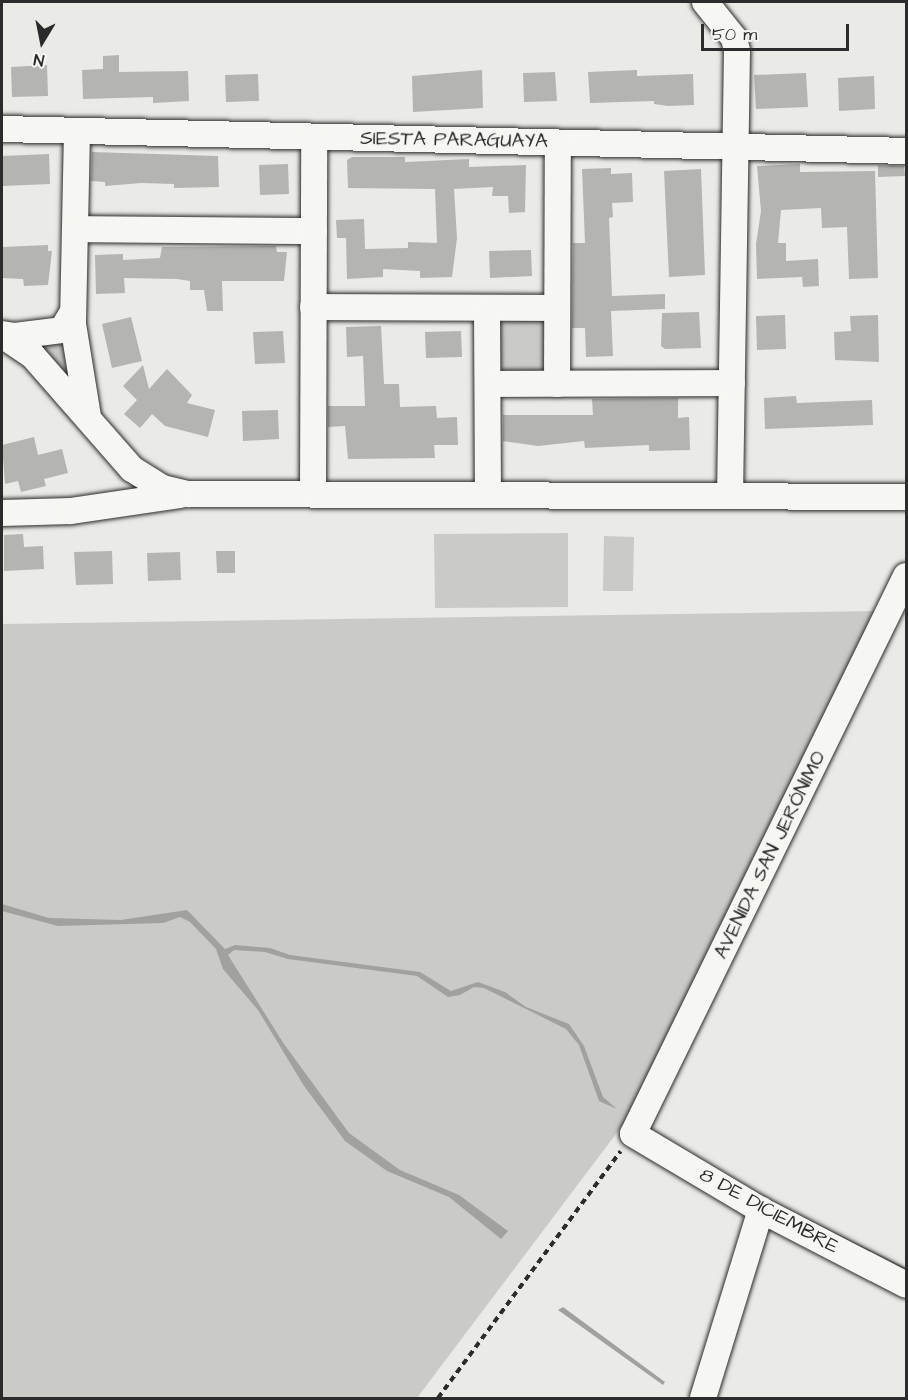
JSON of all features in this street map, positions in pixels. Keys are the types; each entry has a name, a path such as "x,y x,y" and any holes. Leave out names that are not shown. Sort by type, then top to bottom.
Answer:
{"street":[{"path":"705,2 734,39 737,51 730,496"},
{"name":"SIESTA PARAGUAYA","path":"2,129 906,151"},
{"path":"77,131 73,312 88,417"},
{"path":"313,494 314,137"},
{"path":"557,384 558,143"},
{"path":"75,229 314,231"},
{"path":"314,307 557,308"},
{"path":"487,308 488,495"},
{"path":"2,334 15,336 62,330 73,312"},
{"path":"2,334 33,356 115,451 148,481 189,494"},
{"path":"488,384 732,383"},
{"path":"2,513 71,512 189,494 906,497"},
{"name":"AVENIDA SAN JERÓNIMO","path":"633,1134 906,576"},
{"name":"8 DE DICIEMBRE","path":"633,1134 761,1210 906,1285"},
{"path":"703,1398 761,1210"}],"path":[{"path":"438,1398 633,1134"}],"shaded area":[{"path":"499,318 546,318 547,372 499,373"},
{"path":"63,338 77,386 32,340"},
{"path":"568,533 568,607 435,608 434,534"},
{"path":"604,536 634,537 633,591 603,591"},
{"path":"876,611 631,1114 417,1398 2,1398 2,624"},
{"path":"2,904 49,918 121,920 187,910 225,949 235,945 270,948 290,955 420,972 451,991 478,982 505,992 526,1007 569,1024 584,1046 603,1097 617,1109 599,1101 579,1045 566,1029 484,988 474,987 460,995 448,997 417,976 288,959 265,952 234,950 228,955 284,1044 349,1133 400,1170 459,1195 508,1231 501,1239 449,1197 387,1171 345,1141 304,1086 258,1010 223,969 216,949 190,922 180,917 163,923 58,926 2,911"},
{"path":"757,1194 906,1268 906,1271 756,1196"},
{"path":"563,1307 665,1382 663,1385 558,1310"}],"building":[{"path":"119,55 119,72 188,71 189,101 153,103 153,97 83,99 82,70 103,69 103,56"},
{"path":"47,65 48,96 12,97 11,67"},
{"path":"482,70 483,108 413,112 412,76"},
{"path":"637,70 637,76 693,74 694,105 668,106 654,104 654,101 590,103 588,72"},
{"path":"555,72 557,101 524,102 523,73"},
{"path":"806,73 808,107 756,109 754,75"},
{"path":"258,74 259,101 226,102 225,75"},
{"path":"874,76 875,109 839,111 838,78"},
{"path":"92,152 218,156 219,187 174,188 174,184 141,183 105,186 105,182 91,181"},
{"path":"49,154 50,184 2,186 2,156"},
{"path":"352,157 405,157 405,162 469,159 469,167 526,165 525,212 509,213 508,196 492,196 493,187 454,189 457,238 452,277 420,278 420,271 383,269 383,277 347,279 346,238 337,238 336,220 364,219 365,249 408,248 408,242 437,243 435,189 348,188 347,160"},
{"path":"288,164 289,194 260,195 259,165"},
{"path":"800,164 800,172 875,171 878,278 849,279 847,227 822,228 821,208 781,210 778,243 786,243 786,261 818,259 819,286 803,287 802,277 757,279 756,244 761,211 757,166"},
{"path":"878,165 904,166 905,176 878,177"},
{"path":"611,168 611,174 632,173 633,202 612,203 613,217 609,218 612,296 665,294 665,309 611,311 613,356 586,357 585,328 572,328 573,243 585,243 582,169"},
{"path":"701,169 705,275 669,277 664,171"},
{"path":"48,245 48,251 52,251 48,285 24,286 23,279 2,278 3,247"},
{"path":"276,246 277,252 287,252 284,281 222,281 223,311 207,311 204,290 190,290 190,281 177,279 124,278 125,293 96,294 95,255 123,254 123,260 160,258 162,247"},
{"path":"531,250 532,276 490,278 489,251"},
{"path":"699,312 701,348 665,349 661,346 662,313"},
{"path":"785,315 786,349 757,350 756,316"},
{"path":"878,315 879,362 835,360 834,332 851,331 850,316"},
{"path":"131,317 142,361 112,368 102,324"},
{"path":"381,326 384,384 399,384 400,407 436,406 437,418 457,417 458,445 434,445 435,458 348,459 345,426 328,427 328,406 365,406 363,356 347,357 346,327"},
{"path":"283,331 285,363 255,364 253,332"},
{"path":"461,331 462,357 426,358 425,332"},
{"path":"143,365 149,389 167,369 192,395 187,403 215,410 208,437 165,426 152,414 140,428 124,414 137,400 123,386"},
{"path":"796,396 797,403 872,400 873,425 765,429 764,398"},
{"path":"678,398 678,418 689,417 690,450 649,451 649,445 585,448 584,441 538,446 503,441 503,415 593,415 592,399"},
{"path":"278,410 279,439 243,441 242,411"},
{"path":"34,437 38,455 62,449 68,473 44,479 46,486 21,492 18,481 5,484 2,445"},
{"path":"23,534 24,547 43,546 44,569 4,571 4,535"},
{"path":"112,551 113,584 76,585 74,552"},
{"path":"216,551 235,551 235,573 217,573"},
{"path":"180,552 181,580 148,581 147,553"}]}
